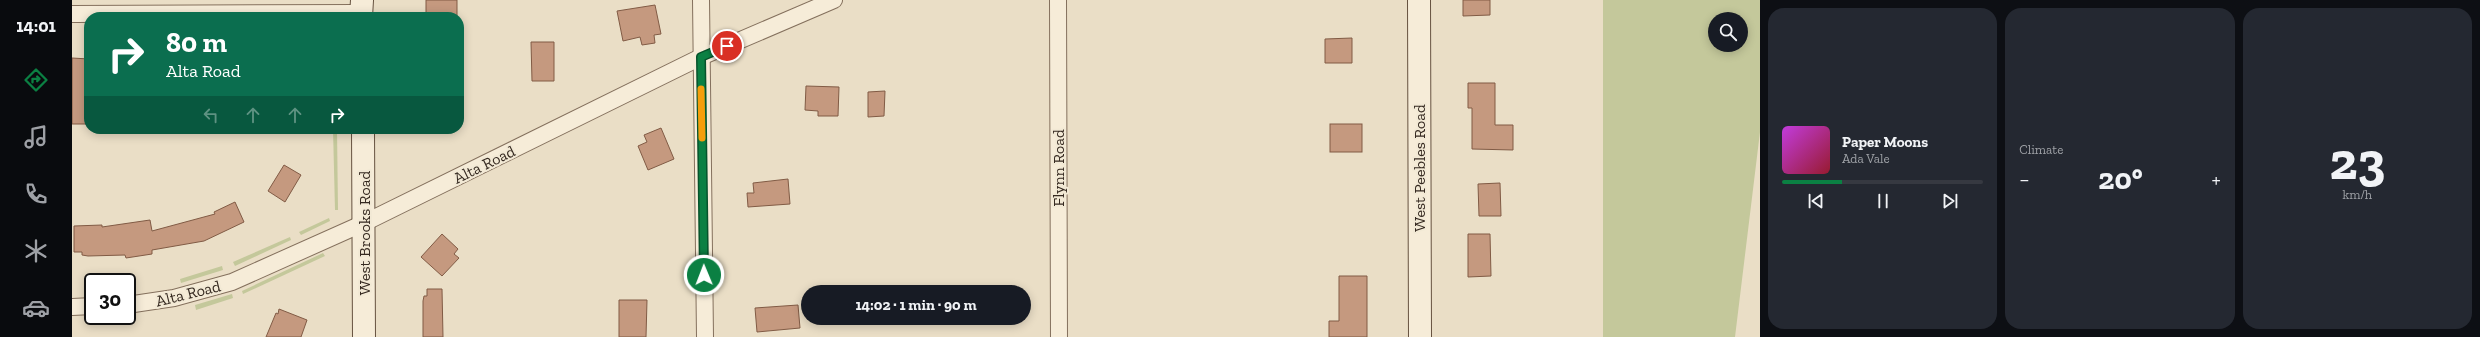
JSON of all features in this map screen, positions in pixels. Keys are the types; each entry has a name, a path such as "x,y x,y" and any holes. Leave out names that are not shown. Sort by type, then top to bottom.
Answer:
{"main road":[{"name":"West Peebles Road","path":"1419,0 1420,337"},
{"name":"West Brooks Road","path":"363,134 364,337"}],"street":[{"path":"701,0 705,337"},
{"name":"Alta Road","path":"136,304 174,298 232,282 364,224 701,57 834,0"},
{"name":"Flynn Road","path":"1058,0 1059,337"},
{"path":"216,12 361,10"},
{"path":"72,14 84,14"},
{"path":"72,307 84,306"}],"green space":[{"path":"1603,0 1760,0 1760,132 1735,337 1603,337"},
{"path":"333,134 337,134 338,210 335,210"},
{"path":"329,218 330,221 301,235 299,232"},
{"path":"290,237 291,240 235,266 233,262"},
{"path":"323,253 325,256 243,294 242,291"},
{"path":"222,266 223,270 181,283 180,279"},
{"path":"232,294 233,298 196,310 195,305"}],"building":[{"path":"426,0 457,0 457,12 426,12"},
{"path":"1463,0 1490,0 1490,15 1463,16"},
{"path":"655,5 661,34 654,35 655,43 642,45 640,37 623,41 617,11"},
{"path":"1352,38 1352,63 1325,63 1325,39"},
{"path":"531,42 554,42 554,81 532,81"},
{"path":"72,58 84,59 84,124 72,124"},
{"path":"1468,83 1495,83 1495,125 1513,125 1513,150 1472,149 1472,108 1468,108"},
{"path":"806,86 839,87 838,116 818,116 818,111 805,110"},
{"path":"885,91 884,116 868,117 868,92"},
{"path":"1330,124 1362,124 1362,152 1330,152"},
{"path":"661,128 674,159 648,170 638,146 647,142 644,135"},
{"path":"284,165 301,175 285,202 268,191"},
{"path":"788,179 790,204 748,207 747,193 754,193 753,183"},
{"path":"1500,183 1501,216 1479,216 1478,184"},
{"path":"235,202 244,222 204,241 152,250 152,254 126,258 125,255 88,256 82,255 82,252 74,252 74,226 102,225 102,227 150,220 152,231 215,214 214,212"},
{"path":"442,234 458,249 454,254 459,258 442,276 421,257"},
{"path":"1468,234 1490,234 1491,276 1468,277"},
{"path":"1339,276 1367,276 1367,337 1329,337 1329,321 1339,321"},
{"path":"427,289 442,289 443,337 423,337 423,301 424,296 427,296"},
{"path":"619,300 647,300 646,337 619,337"},
{"path":"798,305 800,328 757,332 755,308"},
{"path":"279,309 307,320 301,337 266,337"}],"slow traffic":[{"path":"701,89 702,138"}],"route":[{"path":"704,275 701,57 727,46"}]}
